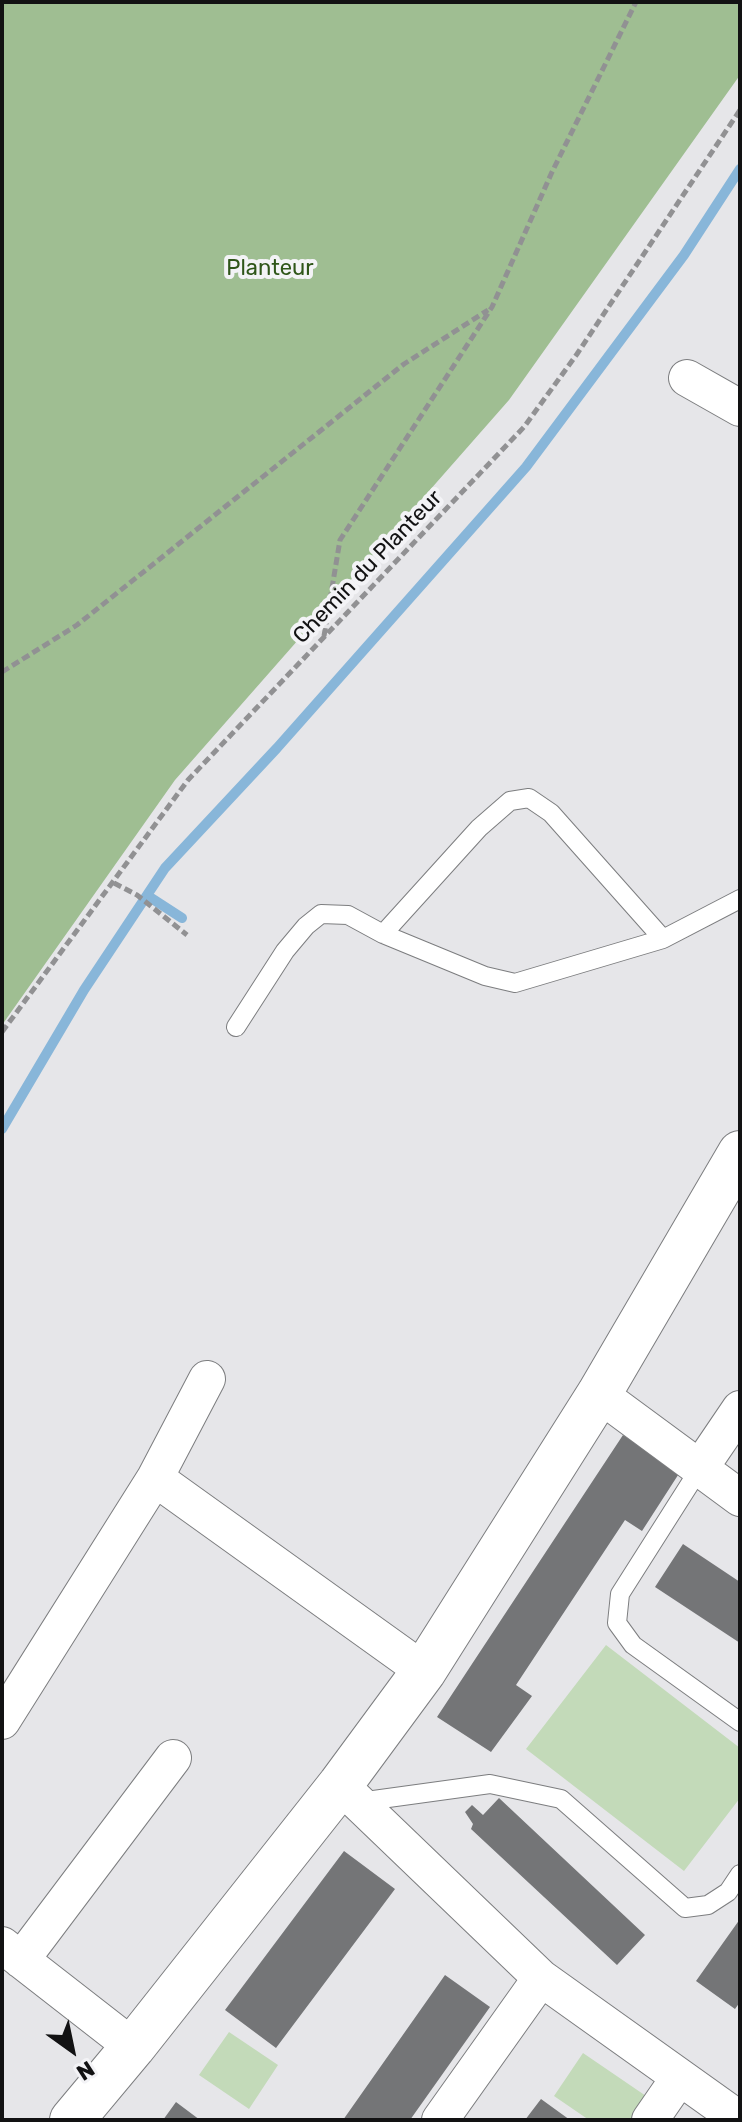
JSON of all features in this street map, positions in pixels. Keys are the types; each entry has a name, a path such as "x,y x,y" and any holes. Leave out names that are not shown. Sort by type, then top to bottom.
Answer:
{"street":[{"path":"687,378 740,408"},
{"path":"72,2120 349,1794 599,1394 740,1153"},
{"path":"2,1721 155,1478 207,1379"},
{"path":"599,1394 740,1498"},
{"path":"700,1468 740,1409"},
{"path":"155,1478 424,1671"},
{"path":"133,2047 12,1952 173,1758"},
{"path":"349,1794 541,1978 740,2120"},
{"path":"440,2120 541,1978"},
{"path":"650,2120 679,2078"}],"lane":[{"path":"383,934 479,828 510,801 529,798 551,813 663,939"},
{"path":"236,1027 285,951 321,914 348,915 383,934 485,976 515,983 663,939 740,899"},
{"path":"700,1468 620,1594 617,1623 633,1645 740,1722"},
{"path":"349,1794 490,1784 561,1799 685,1908 708,1905 718,1899 728,1892 740,1874"}],"path":[{"path":"324,637 340,540 492,307 552,172 636,2"},
{"name":"Chemin du Planteur","path":"2,1032 188,780 524,427 577,354 740,110"},
{"path":"2,672 77,625 404,364 492,307"},
{"path":"114,883 137,895 187,935"}],"green space":[{"name":"Planteur","path":"2,2 740,2 740,75 509,400 175,780 2,1025"},
{"path":"606,1645 740,1748 740,1798 684,1871 526,1749"},
{"path":"229,2032 278,2065 249,2109 199,2075"},
{"path":"583,2053 646,2096 630,2120 589,2120 554,2096"}],"building":[{"path":"623,1435 680,1472 642,1531 625,1520 516,1685 532,1696 491,1752 437,1717"},
{"path":"683,1544 740,1582 740,1643 655,1587"},
{"path":"499,1798 645,1935 617,1965 471,1829 473,1824 465,1812 472,1805 483,1815"},
{"path":"344,1851 395,1889 276,2048 225,2010"},
{"path":"740,1919 740,2002 735,2009 696,1981"},
{"path":"445,1975 490,2007 410,2120 343,2120"},
{"path":"541,2099 570,2120 525,2120"},
{"path":"176,2102 200,2120 163,2120"}],"waterway":[{"path":"2,1129 84,990 165,868 277,748 526,467 684,255 740,169"},
{"path":"148,896 182,918"}]}
